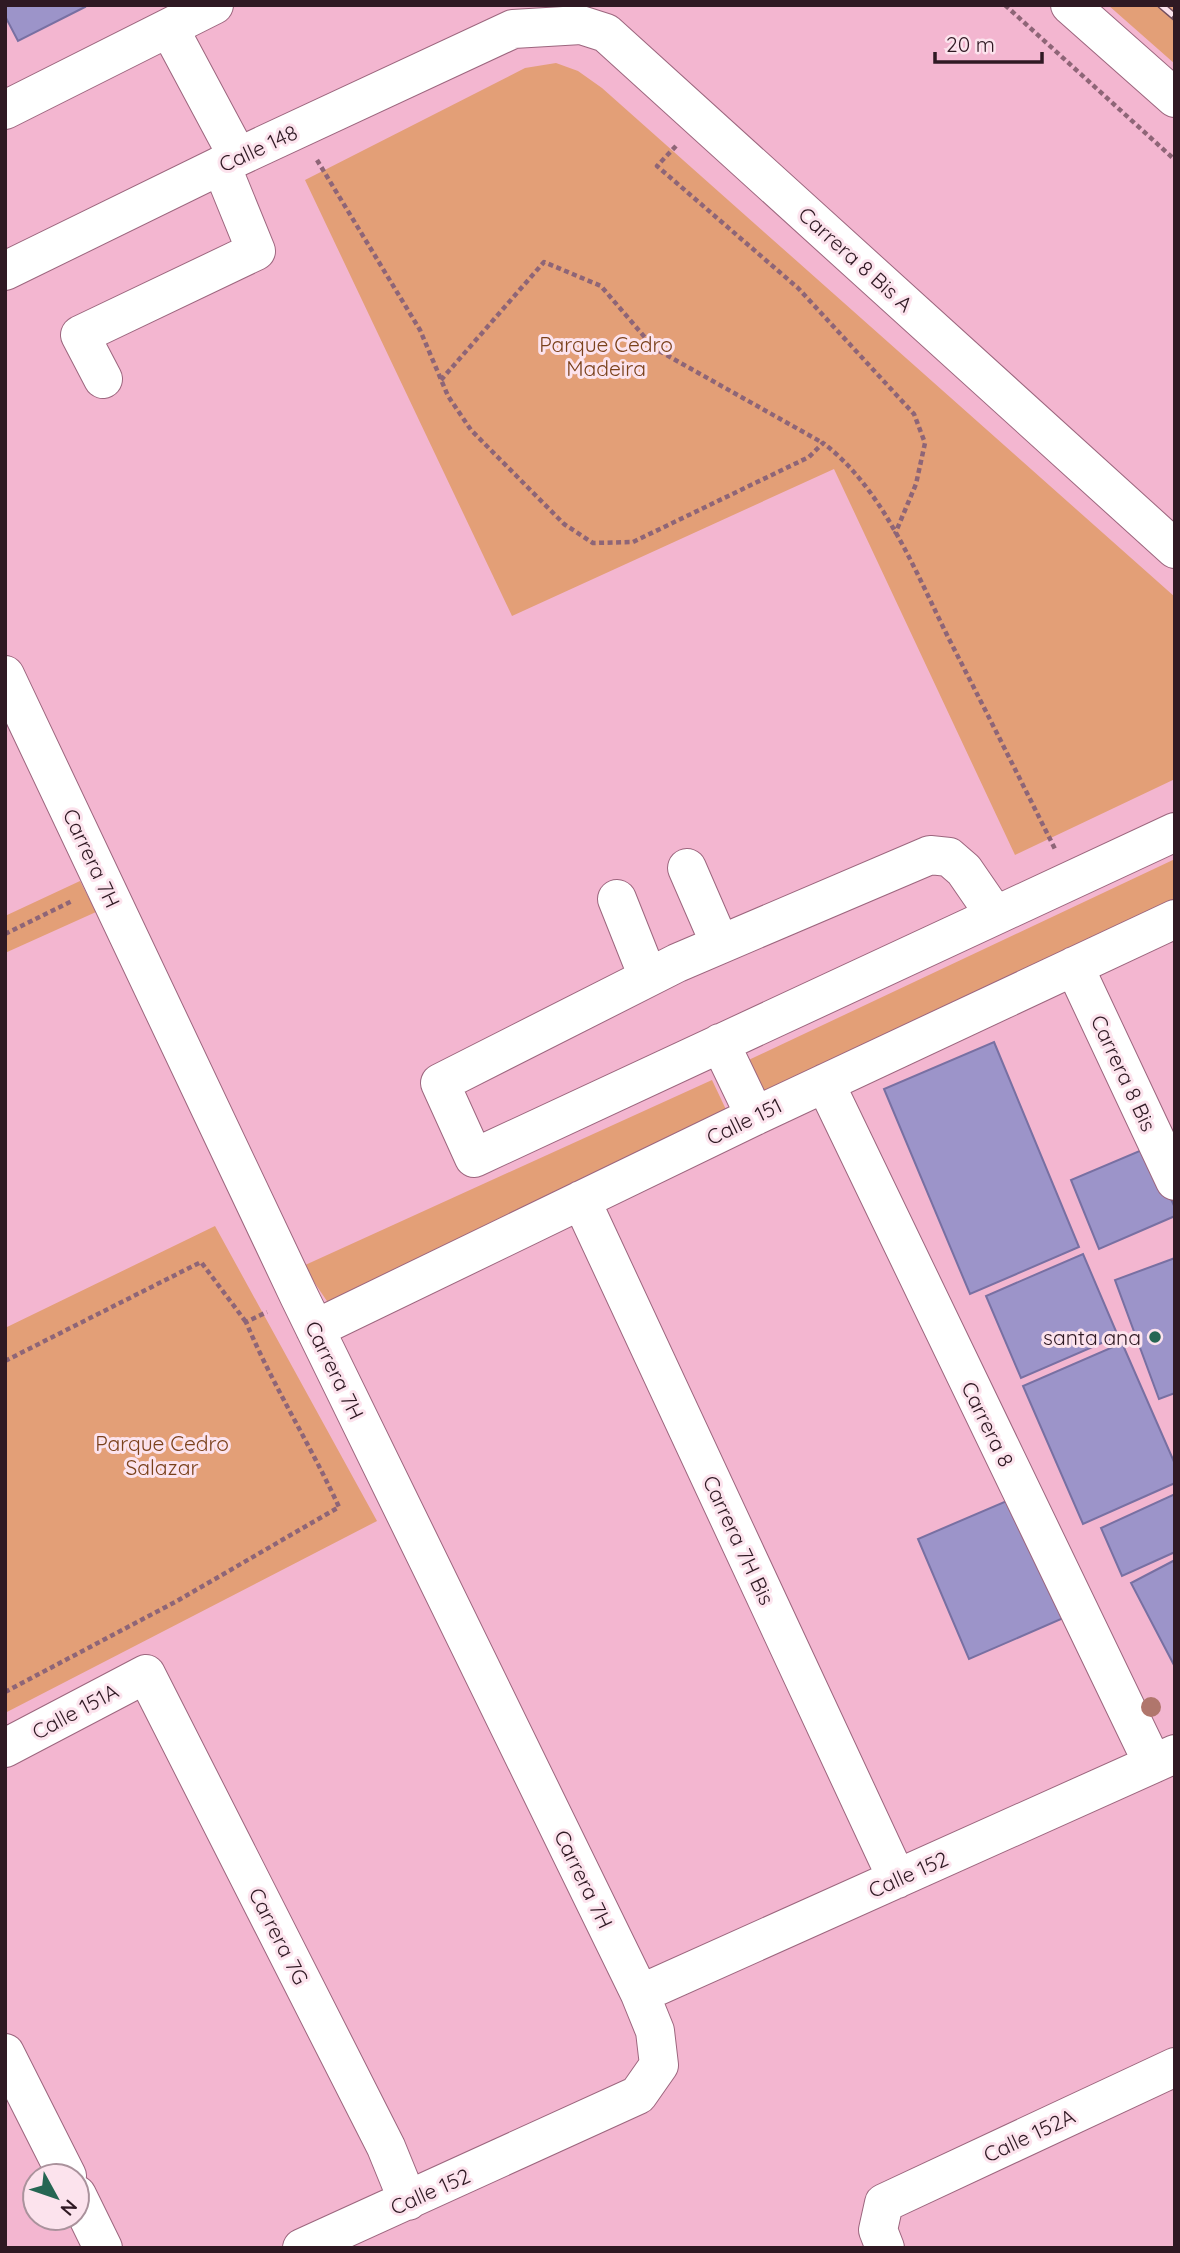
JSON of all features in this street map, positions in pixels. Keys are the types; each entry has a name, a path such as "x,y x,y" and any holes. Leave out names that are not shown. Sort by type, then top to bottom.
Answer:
{"street":[{"path":"5,110 214,5"},
{"path":"1070,5 1175,98"},
{"name":"Carrera 8 Bis A","path":"513,29 581,25 607,33 1175,549"},
{"path":"103,379 80,335 256,251 229,161 169,28"},
{"name":"Calle 148","path":"5,271 229,161 513,29"},
{"name":"Carrera 7H","path":"5,675 299,1296 640,1994 655,2031 659,2065"},
{"path":"995,915 964,870 949,857 930,855 648,977 440,1083 474,1158 1175,832"},
{"path":"687,868 720,944"},
{"path":"617,899 648,977"},
{"name":"Calle 151","path":"315,1329 755,1116 1175,919"},
{"name":"Carrera 8 Bis","path":"1074,966 1175,1181"},
{"path":"720,1043 755,1116"},
{"name":"Carrera 8","path":"825,1083 1164,1759"},
{"name":"Carrera 7H Bis","path":"581,1200 897,1879"},
{"name":"Calle 151A","path":"5,1748 146,1674"},
{"name":"Carrera 7G","path":"146,1674 386,2147 408,2201"},
{"name":"Calle 152","path":"640,1994 1164,1759"},
{"path":"5,2053 60,2162"},
{"name":"Calle 152","path":"302,2248 638,2095 659,2065"},
{"name":"Calle 152A","path":"886,2248 878,2230 884,2203 1175,2067"},
{"path":"91,2224 103,2248"}],"path":[{"path":"1005,5 1175,160"},
{"path":"701,118 657,166 799,288 915,414 925,443 916,484 895,535"},
{"path":"301,128 322,172 420,330 448,397 471,430 564,524 593,543 633,542 809,457 824,443"},
{"path":"442,380 544,262 601,286 654,348 824,443 861,477 895,535 1071,880"},
{"path":"5,934 105,886"},
{"path":"5,1362 201,1262 246,1322 266,1369 319,1463 339,1507 177,1601 5,1692"},
{"path":"246,1322 299,1296"}],"green space":[{"path":"1108,5 1175,5 1175,64"},
{"name":"Parque Cedro Madeira","path":"556,63 578,71 602,88 1175,597 1175,779 1015,855 834,469 512,616 305,180 525,68"},
{"path":"1175,859 1175,903 762,1099 738,1065"},
{"path":"80,881 96,912 5,953 5,916"},
{"path":"712,1080 730,1118 329,1304 303,1266"},
{"name":"Parque Cedro Salazar","path":"215,1226 377,1521 5,1713 5,1328"}],"building":[{"path":"5,5 85,7 18,41 5,16"},
{"path":"994,1042 1079,1247 970,1294 884,1089"},
{"path":"1149,1147 1175,1208 1175,1216 1099,1249 1071,1180"},
{"path":"1083,1254 1118,1336 1021,1378 986,1296"},
{"name":"santa ana","path":"1175,1258 1175,1393 1159,1399 1115,1280"},
{"path":"1122,1343 1175,1464 1175,1483 1083,1524 1023,1386"},
{"path":"1175,1494 1175,1552 1122,1576 1101,1528"},
{"path":"1016,1497 1068,1616 969,1659 918,1539"},
{"path":"1175,1560 1175,1667 1131,1583"}],"railway":[{"path":"1161,5 1175,17"}],"place":[{"name":"santa ana","path":"1155,1337"}]}
